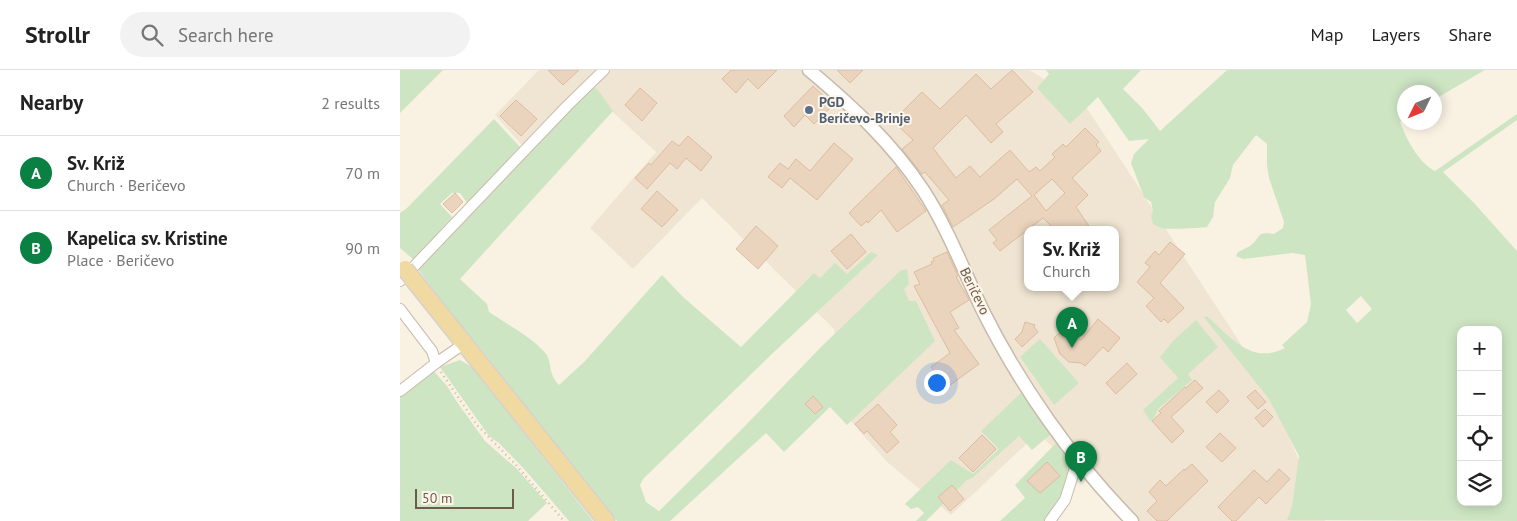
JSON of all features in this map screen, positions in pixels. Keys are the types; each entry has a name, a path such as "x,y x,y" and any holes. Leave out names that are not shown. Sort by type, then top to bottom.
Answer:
{"main road":[{"path":"404,273 465,343 606,521"}],"street":[{"path":"404,273 604,70"},
{"name":"Beričevo","path":"809,70 850,105 904,164 923,191 950,238 983,310 1007,354 1052,425 1077,459 1132,521"},
{"path":"400,309 432,351 436,362"},
{"path":"400,391 436,362 465,343"},
{"path":"1050,521 1065,500 1077,459"}],"path":[{"path":"436,362 477,425 516,465 564,521"}],"shaded area":[{"path":"539,70 1029,70 1083,102 1265,381 1325,521 1129,521 1038,433 951,515 887,462 848,418 834,329 702,198 633,269 590,228 656,152 589,90 527,151 495,115"}],"green space":[{"path":"400,70 443,70 400,113"},
{"path":"1046,70 1141,70 1123,89 1143,109 1160,131 1227,70 1485,70 1442,95 1442,85 1397,85 1397,130 1404,130 1418,156 1435,171 1517,114 1517,120 1443,172 1517,251 1517,521 1287,520 1292,507 1299,456 1269,399 1203,316 1208,317 1243,347 1262,353 1285,348 1282,345 1307,322 1311,304 1305,255 1293,253 1243,259 1236,256 1238,252 1254,243 1261,234 1274,234 1283,228 1284,222 1269,178 1267,144 1256,135 1233,165 1230,178 1215,202 1213,217 1207,227 1164,229 1153,224 1151,202 1144,197 1131,163 1134,154 1149,139 1129,141 1098,97 1070,124 1037,88 1049,74","holes":["1361,296 1372,309 1357,323 1346,310"]},
{"path":"592,87 597,89 613,111 460,279 487,304 489,312 541,348 548,358 551,372 559,385 584,362 662,275 683,297 741,347 814,273 820,278 835,263 847,274 871,252 878,255 774,352 643,479 640,485 646,502 659,511 820,348 900,271 907,269 909,284 904,289 909,301 916,301 935,341 847,425 830,407 784,452 766,433 670,521 617,521 603,506 481,349 455,319 418,269 460,222"},
{"path":"494,119 521,148 467,203 460,193 452,193 440,204 452,217 414,260 400,248 400,213"},
{"path":"1196,320 1218,347 1188,374 1192,380 1159,408 1151,422 1143,410 1178,378 1160,357 1174,340"},
{"path":"1040,339 1079,383 1054,405 1020,357"},
{"path":"460,360 472,367 593,521 569,521 526,471 499,443 489,436 440,367"},
{"path":"433,370 447,386 485,441 517,469 547,503 528,521 400,521 400,397"},
{"path":"1022,392 1051,434 1032,450 1019,436 972,478 967,480 926,521 916,521 924,513 918,507 911,509 905,504 951,460 973,474 999,449 981,431"},
{"path":"1057,442 1067,462 1067,473 1062,493 1051,512 1044,521 1000,521 1025,498 1015,485"}],"building":[{"path":"548,70 579,70 563,85"},
{"path":"731,70 777,70 758,89 748,79 736,93 722,79"},
{"path":"837,70 863,70 850,83"},
{"path":"1012,70 1033,92 996,124 1003,132 991,143 966,115 933,148 956,178 970,166 980,177 1010,150 1029,172 1036,167 1040,171 1055,157 1052,154 1063,144 1066,147 1085,128 1099,142 1096,145 1101,151 1072,178 1088,195 1076,207 1089,226 1051,226 1043,218 1033,226 1024,226 1024,233 1000,251 993,243 997,240 989,230 1032,196 1017,179 994,199 953,227 942,205 949,200 925,172 922,174 902,149 913,140 893,121 922,92 940,109 976,74 991,89","holes":["1052,179 1065,193 1046,211 1034,195"]},
{"name":"PGD Beričevo-Brinje","path":"813,86 833,105 814,124 805,115 794,127 784,116"},
{"path":"640,88 657,103 642,121 625,105"},
{"path":"516,100 537,119 521,136 500,116"},
{"path":"688,136 712,157 701,171 686,158 677,169 670,163 647,189 635,178 649,163 651,165 672,141 679,146"},
{"path":"834,143 853,159 817,200 790,178 782,188 768,177 780,163 788,169 796,159 810,171"},
{"path":"896,167 926,211 897,232 881,210 868,223 867,221 861,226 849,213"},
{"path":"657,191 678,210 662,227 641,209"},
{"path":"455,193 463,202 452,213 443,204"},
{"path":"756,226 778,246 758,269 736,249"},
{"path":"851,234 866,252 847,269 831,251"},
{"path":"1170,242 1185,254 1160,283 1184,308 1168,323 1164,319 1161,322 1146,306 1154,298 1137,282 1150,267 1145,263 1155,251 1159,255"},
{"path":"947,252 958,276 956,277 969,300 950,312 959,328 954,330 979,364 946,388 931,367 950,353 914,286 920,284 914,272 932,264 933,258"},
{"path":"1098,319 1120,338 1108,352 1103,347 1085,366 1081,363 1069,362 1060,354 1054,338 1068,328 1081,340"},
{"path":"1025,322 1035,325 1034,327 1038,332 1022,347 1015,339 1022,332"},
{"path":"1127,363 1137,374 1116,394 1106,383"},
{"path":"1195,380 1203,388 1171,417 1184,431 1172,443 1152,421 1161,413 1159,411"},
{"path":"1219,390 1229,401 1217,413 1206,402"},
{"path":"1255,390 1266,402 1258,409 1247,397"},
{"path":"813,396 823,407 815,414 805,404"},
{"path":"878,404 897,425 890,432 899,442 887,453 867,431 864,434 855,424"},
{"path":"1265,409 1273,417 1263,427 1255,418"},
{"path":"1220,433 1236,448 1222,462 1206,447"},
{"path":"982,435 996,449 973,472 959,458"},
{"path":"1047,462 1060,476 1040,493 1027,481"},
{"path":"1192,464 1208,481 1167,521 1157,521 1147,511 1157,501 1149,492 1160,480 1166,486"},
{"path":"1279,469 1290,479 1266,504 1259,497 1236,521 1232,521 1218,507 1254,470 1267,482"},
{"path":"952,485 964,499 950,511 938,497"}],"place":[{"name":"PGD Beričevo-Brinje","path":"809,110"},
{"name":"Sv. Križ","path":"1072,348"},
{"name":"Kapelica sv. Kristine","path":"1081,482"}]}
